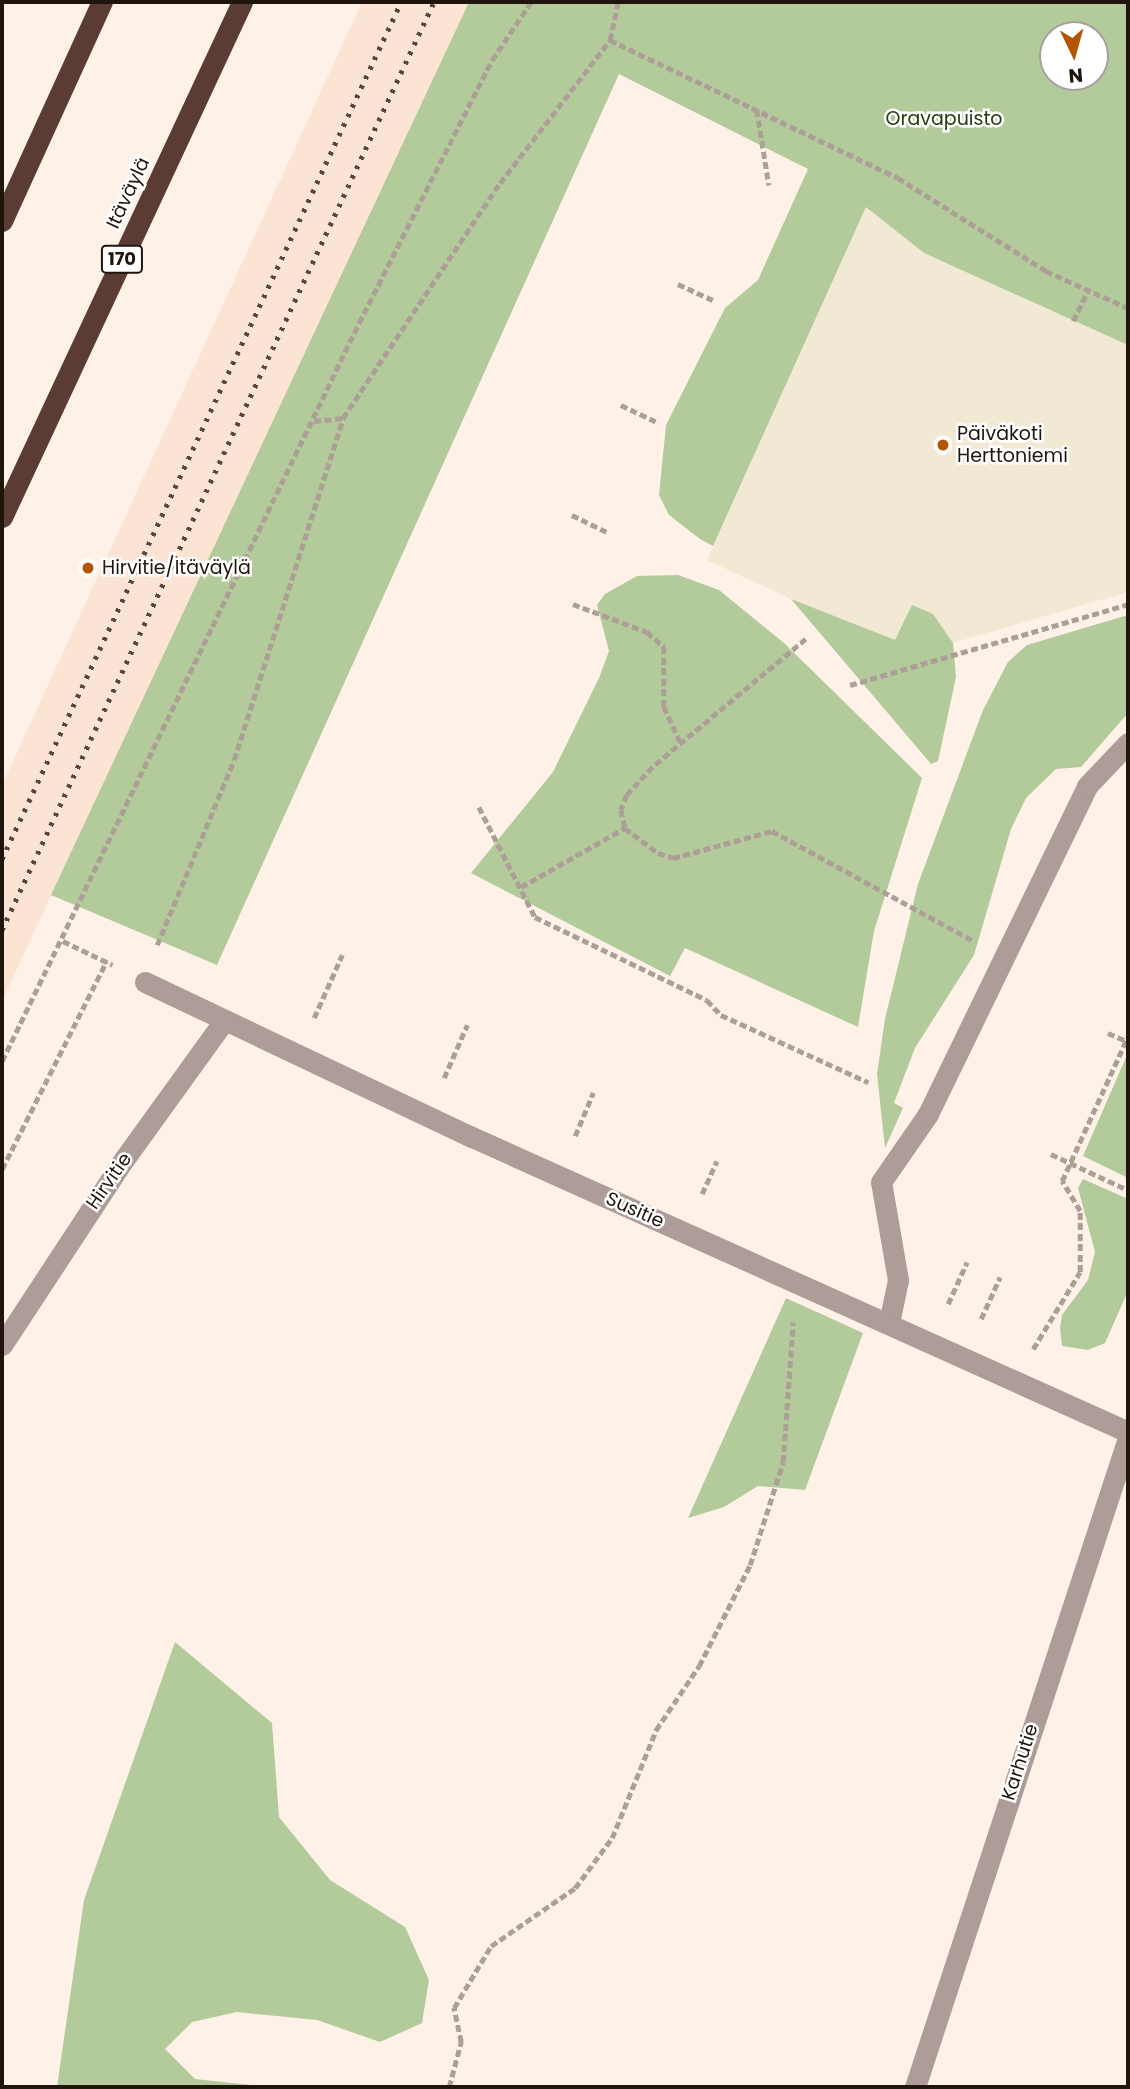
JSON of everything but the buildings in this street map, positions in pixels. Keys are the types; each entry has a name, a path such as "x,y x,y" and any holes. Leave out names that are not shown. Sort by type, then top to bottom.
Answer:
{"highway":[{"path":"2,221 102,2"},
{"name":"Itäväylä","path":"2,517 242,2"}],"street":[{"path":"889,1323 898,1280 881,1182 928,1114 1087,786 1128,743"},
{"name":"Susitie","path":"145,982 223,1021 1128,1432"},
{"name":"Hirvitie","path":"2,1345 125,1158 223,1021"},
{"name":"Karhutie","path":"915,2087 1128,1438"}],"path":[{"path":"2,1060 63,942 313,421 492,60 531,2"},
{"path":"63,942 145,982 234,760 343,418 500,183 610,40 618,2"},
{"path":"610,40 898,178 1046,271 1128,308"},
{"path":"757,110 769,185"},
{"path":"678,284 715,301"},
{"path":"1073,321 1088,290"},
{"path":"621,405 659,423"},
{"path":"313,421 343,418"},
{"path":"572,514 607,532"},
{"path":"573,604 647,632 664,647 664,707 681,743"},
{"path":"850,685 1128,604"},
{"path":"806,639 681,743 627,794 621,810 625,828 657,853 673,858 772,831 1004,957"},
{"path":"480,807 536,917 707,1000 721,1015 867,1082"},
{"path":"520,887 625,828"},
{"path":"313,1019 342,955"},
{"path":"2,1169 107,962"},
{"path":"443,1078 467,1025"},
{"path":"1013,1382 1080,1272 1080,1211 1062,1181 1128,1039 1108,1033"},
{"path":"575,1136 593,1093"},
{"path":"1051,1154 1128,1190"},
{"path":"702,1194 717,1161"},
{"path":"948,1304 967,1262"},
{"path":"981,1319 1000,1278"},
{"path":"449,2087 461,2042 454,2008 491,1946 575,1888 612,1838 656,1730 699,1666 750,1565 783,1462 793,1323 802,1284"}],"shaded area":[{"path":"362,2 469,2 2,1001 2,785"},
{"name":"Päiväkoti Herttoniemi","path":"866,207 1128,345 1128,592 911,655 707,560"}],"green space":[{"name":"Oravapuisto","path":"469,2 1128,2 1128,345 924,253 866,207 713,546 669,515 659,495 666,425 725,308 758,280 808,169 619,74 217,965 51,895"},
{"path":"678,575 719,590 784,643 922,778 874,931 858,1027 685,948 670,976 471,873 553,772 599,678 609,651 597,605 605,594 637,576"},
{"path":"791,599 895,640 912,605 933,614 953,643 956,677 938,761 931,764"},
{"path":"1128,615 1128,713 1081,767 1056,769 1026,798 1011,829 974,955 915,1048 894,1103 903,1108 885,1148 877,1074 885,1019 918,884 983,710 1008,662 1027,645"},
{"path":"1128,1056 1128,1178 1083,1156"},
{"path":"1083,1179 1128,1199 1128,1291 1105,1343 1088,1350 1062,1346 1060,1328 1062,1315 1088,1280 1095,1252 1078,1188"},
{"path":"786,1298 863,1333 805,1490 758,1486 724,1507 688,1518"},
{"path":"175,1642 272,1723 279,1817 330,1880 405,1927 429,1980 422,2023 380,2042 317,2020 237,2012 192,2022 165,2049 195,2079 269,2087 57,2087 84,1900"}],"railway":[{"path":"2,859 401,2"},
{"path":"2,930 434,2"}],"place":[{"name":"Päiväkoti Herttoniemi","path":"943,445"},
{"name":"Hirvitie/Itäväylä","path":"88,568"}]}
